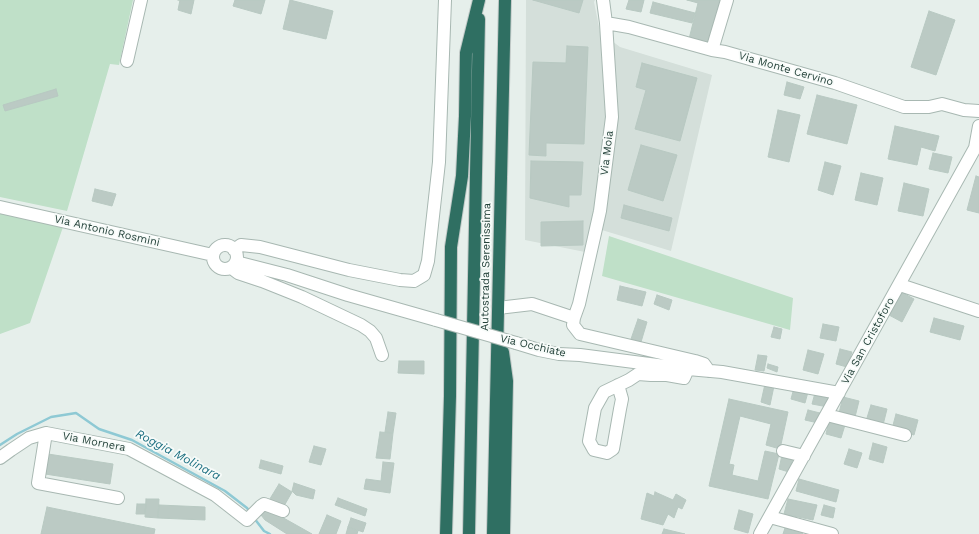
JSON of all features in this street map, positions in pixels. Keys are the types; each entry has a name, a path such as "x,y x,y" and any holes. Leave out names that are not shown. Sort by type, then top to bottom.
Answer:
{"highway":[{"path":"446,534 450,396 451,247 462,176 466,53 479,0"},
{"name":"Autostrada Serenissima","path":"469,534 479,0"},
{"name":"Autostrada Serenissima","path":"493,534 505,0"},
{"path":"498,308 506,381 504,534"}],"street":[{"path":"128,61 141,0"},
{"path":"382,355 376,338 370,331 361,325 262,281 238,273 234,270 234,259 228,246 220,246 213,254 214,262 217,266 228,269 234,259 241,245 260,247 349,270 400,280 414,281 424,276 428,261 439,162 445,0"},
{"name":"Via Moia","path":"574,318 579,304 600,211 612,117 606,23 603,0"},
{"path":"712,50 727,0"},
{"name":"Via Monte Cervino","path":"606,23 629,27 712,50 725,52 835,83 904,107 929,107 942,104 964,110 979,120"},
{"name":"Via San Cristoforo","path":"760,534 977,146 979,120"},
{"name":"Via Antonio Rosmini","path":"0,207 213,254"},
{"name":"Via Occhiate","path":"234,259 348,295 539,350 559,354 722,372 839,393"},
{"path":"900,285 979,311"},
{"path":"498,308 532,304 574,318 573,325 580,334 695,361 704,364 709,371"},
{"path":"618,385 622,399 613,448 607,453 594,450 589,441 591,425 595,408 604,392 638,374 667,375 684,378 688,369"},
{"path":"827,414 905,435"},
{"path":"46,433 38,483 118,498"},
{"name":"Via Mornera","path":"0,458 29,438 46,433 129,449 252,515 264,504 283,512"},
{"path":"783,451 804,456"},
{"path":"770,517 832,534"}],"shaded area":[{"path":"526,0 595,0 594,2 600,32 620,47 712,75 671,251 592,227 585,252 525,240"}],"green space":[{"path":"0,0 133,0 119,65 110,64 67,211 0,197"},
{"path":"0,212 63,227 30,323 0,334"},
{"path":"609,236 793,298 790,330 602,276"}],"building":[{"path":"180,0 194,0 191,14 178,10"},
{"path":"235,0 265,0 261,14 233,6"},
{"path":"290,0 333,11 326,39 283,29"},
{"path":"533,0 583,0 579,13"},
{"path":"629,0 644,0 641,12 626,9"},
{"path":"687,0 723,0 720,9 718,9 709,44 689,39 698,3"},
{"path":"653,2 695,13 692,23 650,13"},
{"path":"929,11 955,20 936,75 911,67"},
{"path":"567,46 588,47 584,144 546,143 546,156 529,155 533,62 566,63"},
{"path":"642,63 697,78 680,141 635,129 646,90 636,87"},
{"path":"787,82 804,87 800,99 784,95"},
{"path":"56,89 58,96 5,111 3,105"},
{"path":"817,95 857,105 847,144 807,134"},
{"path":"778,110 800,115 789,162 768,157"},
{"path":"895,126 939,136 935,151 921,147 917,165 888,159"},
{"path":"641,145 677,155 663,201 628,190"},
{"path":"933,153 952,157 948,173 929,169"},
{"path":"531,161 583,162 581,195 569,195 569,207 530,198"},
{"path":"825,162 841,166 833,195 818,190"},
{"path":"861,173 883,178 877,205 855,200"},
{"path":"976,176 979,177 979,213 967,210"},
{"path":"904,183 929,189 923,216 898,211"},
{"path":"95,189 116,194 112,206 92,201"},
{"path":"624,205 672,218 669,231 621,218"},
{"path":"583,221 583,245 541,246 541,222"},
{"path":"620,286 646,292 642,306 617,300"},
{"path":"901,292 914,299 902,322 889,315"},
{"path":"657,295 672,300 669,310 654,304"},
{"path":"934,318 964,326 960,340 930,332"},
{"path":"638,319 647,322 641,342 631,339"},
{"path":"823,324 839,327 836,341 820,338"},
{"path":"774,327 782,329 780,339 771,337"},
{"path":"840,349 852,352 847,367 836,364"},
{"path":"808,350 824,354 818,374 803,370"},
{"path":"758,355 767,356 764,371 755,370"},
{"path":"399,361 424,361 424,374 398,373"},
{"path":"768,364 778,367 777,372 767,368"},
{"path":"765,384 774,386 770,405 761,402"},
{"path":"794,388 808,392 805,403 791,399"},
{"path":"815,393 830,396 828,407 812,404"},
{"path":"843,397 859,401 855,417 839,413"},
{"path":"729,399 788,412 780,449 766,445 771,424 740,416 729,464 734,465 732,475 758,481 765,451 779,454 768,499 709,486"},
{"path":"871,405 887,409 883,425 866,421"},
{"path":"808,410 820,413 818,423 805,420"},
{"path":"388,412 396,413 393,433 385,432"},
{"path":"896,414 918,420 914,435 892,429"},
{"path":"829,421 845,425 841,438 826,434"},
{"path":"380,432 393,433 390,459 376,458"},
{"path":"873,443 887,447 883,463 869,459"},
{"path":"314,446 326,449 321,465 309,462"},
{"path":"849,449 862,453 857,468 844,464"},
{"path":"48,454 113,464 110,484 45,474"},
{"path":"782,455 793,458 789,472 779,469"},
{"path":"261,460 283,466 281,474 259,468"},
{"path":"383,462 394,463 390,493 364,489 366,479 381,481"},
{"path":"799,479 839,490 836,502 796,491"},
{"path":"294,483 315,490 313,499 296,495 292,491"},
{"path":"279,484 292,492 284,506 268,502"},
{"path":"655,492 673,500 676,494 686,500 682,509 678,507 674,518 668,514 663,525 641,519 647,493 654,496"},
{"path":"338,498 367,509 365,516 335,505"},
{"path":"146,499 159,499 158,518 145,517"},
{"path":"788,499 817,505 813,520 784,514"},
{"path":"137,504 146,504 145,514 136,514"},
{"path":"159,505 205,507 205,520 158,518"},
{"path":"824,505 835,508 833,518 821,515"},
{"path":"47,507 155,529 154,534 41,534"},
{"path":"264,507 312,534 287,534 265,520 261,515"},
{"path":"739,510 753,514 748,533 734,529"},
{"path":"327,515 341,521 336,534 319,534"},
{"path":"351,518 366,523 363,532 348,527"},
{"path":"348,527 358,531 357,534 346,534"},
{"path":"785,528 803,533 783,534"},
{"path":"664,529 685,534 662,534"}],"waterway":[{"name":"Roggia Molinara","path":"0,445 17,434 51,417 76,413 99,429 132,440 225,491 250,512"},
{"name":"Roggia Molinara","path":"254,518 264,531 270,534"}]}
